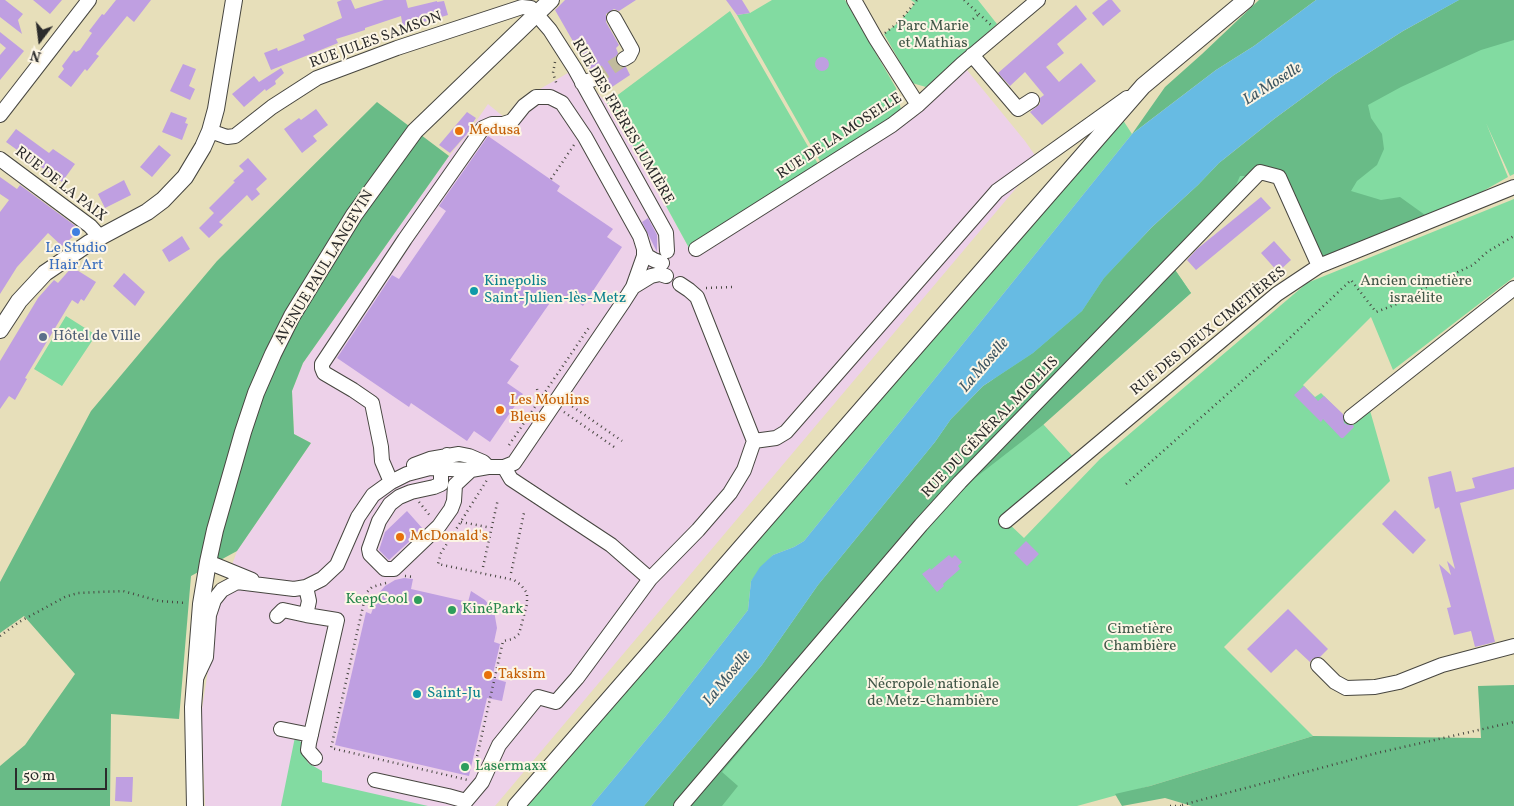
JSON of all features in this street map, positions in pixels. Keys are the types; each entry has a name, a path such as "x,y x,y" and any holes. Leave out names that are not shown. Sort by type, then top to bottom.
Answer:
{"main road":[{"path":"0,330 30,287 45,273 60,261 100,237 147,212 163,200 185,177 194,164 210,131 223,73 234,0"},
{"name":"AVENUE PAUL LANGEVIN","path":"195,806 194,682 201,604 208,562 215,530 246,424 256,393 273,354 292,316 354,215 415,130 551,0"},
{"path":"516,806 1143,86 1246,0"}],"street":[{"path":"0,115 89,0"},
{"path":"854,0 876,39 918,105"},
{"name":"RUE DE LA MOSELLE","path":"696,249 812,174 878,135 918,105 999,32 1038,0"},
{"name":"RUE JULES SAMSON","path":"210,131 227,137 235,136 272,107 317,78 397,48 522,8 531,8 537,13"},
{"name":"RUE DES FRÈRES LUMIÈRE","path":"537,13 588,81 666,233 665,263"},
{"path":"614,18 632,50 629,56 624,59"},
{"path":"972,56 1018,110 1032,100"},
{"path":"754,442 776,438 786,432 997,191 1143,86"},
{"path":"391,482 382,461 372,403 324,373 322,364 405,239 483,128 492,124 503,124 512,121 524,106 536,97 550,98 562,103 594,152 640,236 647,256 665,263 660,274 651,276 633,288"},
{"name":"RUE DE LA PAIX","path":"0,159 90,226 100,237"},
{"name":"RUE DU GÉNÉRAL MIOLLIS","path":"682,806 921,525 960,482 1260,172 1279,177 1319,266"},
{"name":"RUE DES DEUX CIMETIÈRES","path":"1006,521 1277,294 1319,266 1514,187"},
{"path":"194,682 206,657 209,615 214,600 222,590 237,582 294,589 306,587 322,580 337,565 358,517 373,495 391,482 407,474 430,468 471,470 514,463 557,410 633,288 644,256 644,249"},
{"path":"375,780 448,796 466,802 482,782 499,745 538,697 556,702 577,678 650,579 698,530 730,493 744,470 754,442 697,297 685,287"},
{"path":"1351,416 1514,288"},
{"path":"407,474 413,466 450,454 469,456 495,467 511,480 611,545 650,579"},
{"path":"450,454 456,460 450,469 441,484 399,497 390,504 379,520 369,550 370,554 385,569 394,569 439,526 452,509 455,484 450,469"},
{"path":"455,484 471,470"},
{"path":"208,562 262,584"},
{"path":"306,587 309,601 306,615"},
{"path":"277,616 283,610 337,620 308,750 315,758"},
{"path":"1318,665 1335,682 1346,688 1369,687 1399,682 1442,665 1514,646"},
{"path":"281,729 311,736"}],"path":[{"path":"876,39 899,22 917,0"},
{"path":"964,0 999,32"},
{"path":"974,19 979,14"},
{"path":"560,46 556,54 553,73 562,103"},
{"path":"551,179 576,142"},
{"path":"1126,484 1276,351 1351,280 1376,312 1397,304 1428,286 1473,266 1487,252 1514,236"},
{"path":"685,287 732,287"},
{"path":"508,447 592,324"},
{"path":"537,389 541,402 557,410 617,449"},
{"path":"557,410 569,404 622,441"},
{"path":"476,762 503,641 513,639 519,634 527,604 527,593 514,580 438,564 441,553 495,467"},
{"path":"483,567 498,499"},
{"path":"416,500 439,526 452,536"},
{"path":"511,573 524,513"},
{"path":"461,522 487,527"},
{"path":"400,577 414,577"},
{"path":"393,580 372,587 367,592 331,748 472,781 466,802"},
{"path":"0,636 19,622 65,597 78,593 123,591 159,601 201,604"},
{"path":"1170,806 1182,806 1377,753 1514,722"}],"shaded area":[{"path":"962,64 1039,161 495,806 205,806 201,715 219,601 237,551 311,443 294,434 292,391 303,363 449,156 488,104 505,118 517,102 575,69 607,103 630,140 689,248 878,135"}],"green space":[{"path":"772,0 845,0 896,88 901,110 879,127 821,163 737,15 750,13"},
{"name":"Parc Marie et Mathias","path":"911,0 978,0 997,24 926,87 912,83 884,34 910,10 915,3"},
{"path":"1259,0 1316,0 1254,46 1216,70 1132,134 1165,87"},
{"path":"1459,0 1514,0 1514,174 1510,176 1486,123 1508,177 1432,220 1267,173 1171,264 1191,293 1043,424 1077,461 1006,521 1024,538 1100,459 1307,283 1514,199 1514,277 1393,370 1371,317 1303,385 1315,397 1321,393 1353,425 1369,407 1390,481 1224,647 1313,736 1150,786 1077,806 644,806 762,665 818,585 935,442 951,419 1219,163 1441,10"},
{"path":"1459,0 1514,0 1514,40 1481,50 1401,87 1368,105 1371,118 1382,134 1384,149 1377,165 1357,181 1351,191 1381,200 1400,197 1432,220 1319,266 1280,188 1265,176 1240,176 1226,208 1171,264 1191,293 1043,425 975,478 925,529 722,772 738,786 722,806 644,806 762,665 818,585 935,442 951,419 983,386 1033,353 1082,311 1104,278 1152,227 1219,163 1274,119 1334,75 1403,31"},
{"path":"730,11 821,169 689,248 630,140 607,103"},
{"path":"377,102 449,156 303,363 292,391 294,434 311,443 237,551 191,576 179,719 111,714 110,806 0,806 0,766 25,745 75,674 24,616 0,633 0,582 91,411 217,261"},
{"path":"1119,114 1132,134 804,541 773,555 751,581 748,610 665,717 591,806 516,806"},
{"path":"66,316 96,335 62,386 34,369"},
{"path":"1514,685 1514,806 1192,806 1165,798 1122,806 1115,794 1150,786 1313,736 1481,738 1478,686"},
{"path":"295,737 302,743 308,763 322,771 322,782 428,806 281,806"}],"water":[{"name":"La Moselle","path":"1316,0 1459,0 1403,31 1334,75 1274,119 1219,163 1152,227 1104,278 1082,311 1033,353 983,386 951,419 935,442 818,585 762,665 644,806 591,806 665,717 748,610 751,581 760,567 773,555 804,541 1132,134 1216,70 1254,46"}],"building":[{"path":"0,0 5,0 23,14 18,20 22,34 0,17"},
{"path":"33,0 62,0 50,14"},
{"path":"116,0 151,0 134,22 127,16 96,54 99,56 87,71 85,69 71,87 58,77 64,69 62,66 74,50 76,52 80,50 92,33 89,31"},
{"path":"351,0 355,9 384,0 406,0 408,8 444,1 448,15 403,28 401,16 336,39 338,43 271,70 264,53 277,48 278,51 305,40 303,35 342,18 337,2"},
{"path":"565,0 636,0 619,11 614,9 606,14 606,22 619,45 616,48 618,53 615,59 616,63 620,67 626,67 630,75 603,93 599,86 602,76 596,71 590,71 555,10"},
{"path":"726,0 742,0 750,13 737,15"},
{"path":"1108,0 1112,0 1121,11 1103,26 1092,13"},
{"path":"1076,5 1087,19 1057,44 1064,53 1046,67 1059,82 1081,63 1096,81 1042,125 1030,112 1040,104 1040,98 1044,95 1025,72 1010,86 998,73"},
{"path":"0,32 24,51 0,80 0,55 6,48 0,43"},
{"path":"819,57 825,57 829,64 825,71 819,71 815,67 815,61"},
{"path":"183,64 196,69 189,86 195,89 190,100 170,91"},
{"path":"281,68 284,73 275,81 276,84 266,91 265,89 244,107 232,94 254,76 259,82"},
{"path":"316,109 328,125 313,136 317,141 302,153 284,129"},
{"path":"171,112 187,118 185,123 188,124 182,140 162,132"},
{"name":"Medusa","path":"467,112 476,118 472,124 474,126 450,153 439,145"},
{"path":"16,129 49,153 53,149 75,164 62,182 6,142"},
{"path":"488,136 560,186 557,191 613,229 607,237 622,247 583,306 568,295 563,302 554,297 510,360 519,366 507,383 523,394 490,442 474,431 467,441 411,403 409,407 337,358 392,275 399,279 446,211 439,206"},
{"path":"159,145 171,155 152,177 140,167"},
{"path":"248,158 267,179 256,189 260,194 252,201 247,195 219,222 223,225 209,238 199,228 214,213 209,208 244,171 239,166"},
{"path":"0,177 17,189 20,185 81,230 62,246 48,233 17,267 0,294 0,212 9,200 0,194"},
{"path":"124,180 131,195 105,208 98,194"},
{"path":"1261,197 1271,208 1196,270 1187,260 1197,249"},
{"path":"648,218 657,235 657,252 642,222"},
{"path":"182,236 190,249 169,262 162,250"},
{"path":"1274,241 1291,260 1278,272 1261,253"},
{"path":"72,267 96,282 84,301 81,299 78,304 72,300 25,378 27,379 15,400 9,396 0,409 0,361 38,298 54,280 58,283"},
{"path":"124,273 145,292 135,306 113,286"},
{"path":"1304,386 1318,401 1324,396 1343,414 1344,423 1353,425 1354,427 1343,438 1323,419 1321,422 1294,395"},
{"path":"1514,467 1514,489 1460,503 1495,642 1475,647 1471,631 1454,635 1447,608 1451,607 1439,564 1451,575 1447,561 1455,569 1439,507 1435,509 1428,477 1451,471 1456,492 1475,488 1472,478"},
{"path":"1395,510 1426,540 1413,554 1382,524"},
{"name":"McDonald's","path":"407,511 423,529 389,560 379,550 385,532"},
{"path":"1026,541 1039,554 1027,566 1014,553"},
{"path":"949,555 952,558 955,555 962,562 958,566 960,569 937,592 922,574 930,568 931,570"},
{"name":"Saint-Ju","path":"413,579 411,589 468,602 471,591 485,600 494,611 497,628 494,642 500,644 492,678 506,682 502,701 487,698 469,776 335,745 366,612 371,614 378,594 385,586 395,580"},
{"path":"1288,609 1328,649 1320,657 1312,659 1310,662 1296,649 1271,673 1247,649"},
{"path":"116,777 133,777 132,802 115,801"}],"tunnel":[{"path":"594,79 624,59"}],"place":[{"name":"Medusa","path":"459,131"},
{"name":"Le Studio Hair Art","path":"76,232"},
{"name":"Kinepolis Saint-Julien-lès-Metz","path":"474,291"},
{"name":"Hôtel de Ville","path":"43,337"},
{"name":"Les Moulins Bleus","path":"500,410"},
{"name":"McDonald's","path":"400,537"},
{"name":"KeepCool","path":"418,600"},
{"name":"KinéPark","path":"452,610"},
{"name":"Taksim","path":"488,675"},
{"name":"Saint-Ju","path":"417,694"},
{"name":"Lasermaxx","path":"465,767"}],"park label":[{"name":"Ancien cimetière israélite","path":"1416,290"},
{"name":"Cimetière Chambière","path":"1140,638"},
{"name":"Nécropole nationale de Metz-Chambière","path":"933,694"}]}
